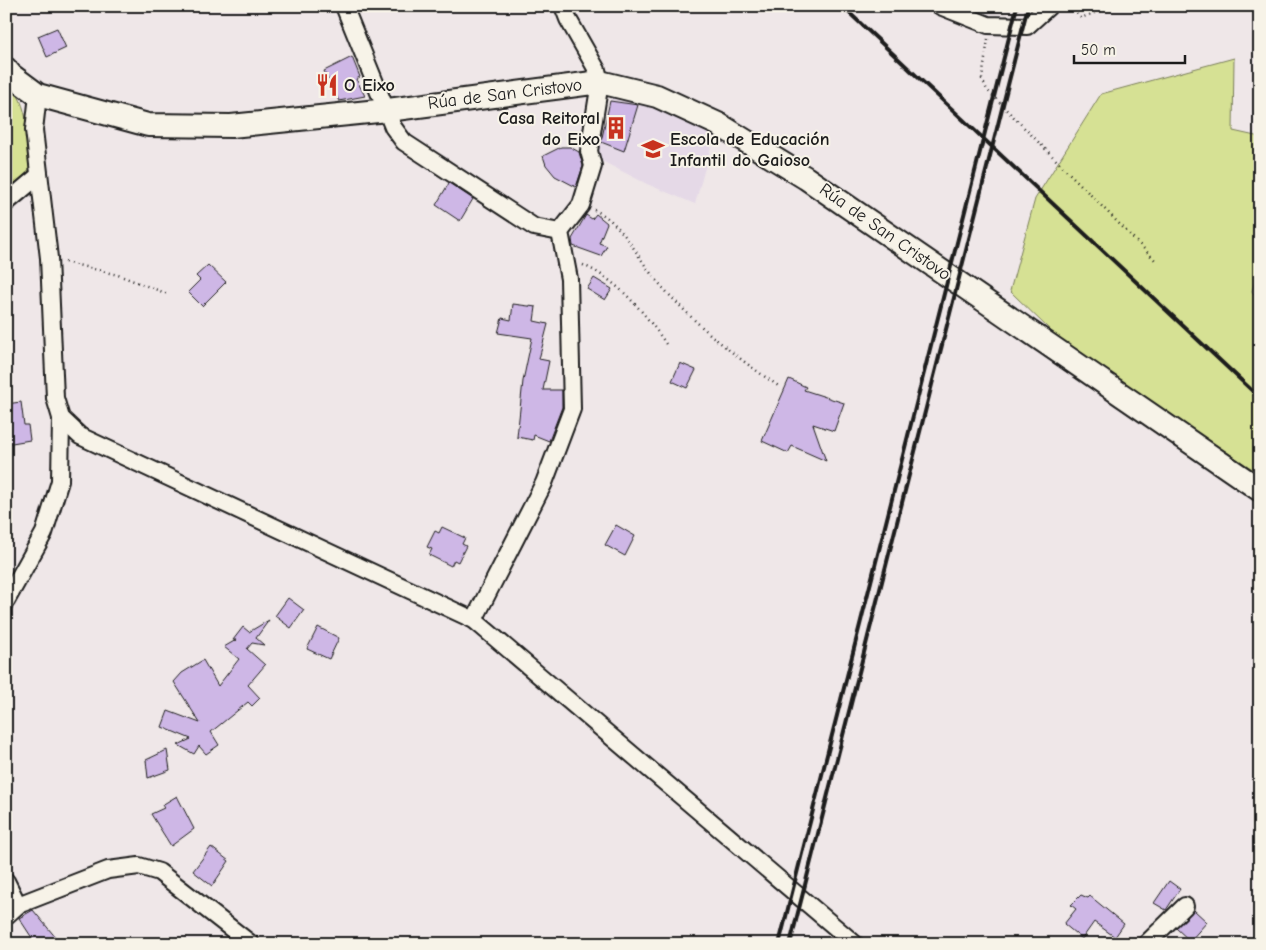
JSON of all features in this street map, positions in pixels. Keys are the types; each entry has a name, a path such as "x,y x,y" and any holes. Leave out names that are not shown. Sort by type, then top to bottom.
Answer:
{"street":[{"path":"344,6 388,110 392,127 404,142 534,226 560,232"},
{"path":"560,232 582,205 593,166 589,151 600,82 597,70 568,19 563,6"},
{"path":"940,6 988,25 1027,26 1049,6"},
{"name":"Rúa de San Cristovo","path":"6,69 10,75 38,95 148,125 232,126 388,110 600,82 666,100 718,124 806,178 1260,490"},
{"path":"6,601 44,533 60,481 61,418 55,398 49,258 34,130 38,95"},
{"path":"6,203 38,176"},
{"path":"474,620 544,483 572,409 569,279 560,232"},
{"path":"61,418 80,436 474,620 855,944"},
{"path":"6,882 12,910 108,870 139,866 159,872 252,944"},
{"path":"1146,944 1185,906"}],"path":[{"path":"1070,6 1081,18 1112,6"},
{"path":"988,25 988,44 982,79 987,90 1155,260"},
{"path":"582,205 601,213 611,220 656,281 698,324 741,361 780,387"},
{"path":"49,258 118,274 168,294"},
{"path":"567,261 592,269 626,295 647,316 666,344"}],"shaded area":[{"name":"Escola de Educación Infantil do Gaioso","path":"613,92 715,132 695,204 647,184 594,157"}],"green space":[{"path":"1234,58 1233,131 1260,137 1260,266 1252,291 1260,304 1260,474 1128,387 1052,332 1010,291 1035,199 1101,94"},
{"path":"6,81 20,100 24,111 28,135 29,171 15,184 6,197"}],"building":[{"path":"57,28 66,48 47,57 38,36"},
{"path":"352,57 360,77 356,79 365,96 339,101 324,71"},
{"name":"Casa Reitoral do Eixo","path":"610,101 638,105 624,151 601,142"},
{"path":"561,147 570,147 579,152 583,166 576,187 555,176 546,165 543,156"},
{"path":"449,183 473,199 460,221 436,205"},
{"path":"596,214 607,223 599,243 607,246 601,256 573,246 572,239 586,215 592,219"},
{"path":"208,265 226,282 202,306 188,292 200,280 196,276"},
{"path":"594,278 612,289 605,300 587,289"},
{"path":"513,304 536,307 534,321 548,324 539,359 549,361 543,390 562,390 562,407 549,441 534,435 533,440 517,437 523,381 532,338 498,333 502,318 511,320"},
{"path":"680,363 696,370 687,388 672,381"},
{"path":"789,379 806,387 804,390 844,403 834,431 813,424 826,461 792,446 788,453 762,441"},
{"path":"21,402 24,425 28,425 30,440 6,444 6,404"},
{"path":"616,525 635,536 625,556 605,545"},
{"path":"442,527 465,538 462,544 466,546 458,562 454,560 451,566 429,555 432,549 427,547 435,531 439,533"},
{"path":"288,598 304,610 291,628 275,616"},
{"path":"269,620 256,638 264,645 252,643 247,649 265,665 248,685 260,698 252,706 248,702 211,732 219,745 206,754 199,746 194,754 178,745 191,739 162,727 168,711 200,723 174,682 182,673 203,660 218,686 239,659 224,647 236,640 233,640 243,627 249,632"},
{"path":"318,627 339,638 329,659 307,649"},
{"path":"167,750 170,770 148,778 146,760"},
{"path":"177,796 194,829 171,846 151,814 164,808 162,805"},
{"path":"211,847 229,861 212,886 193,871"},
{"path":"1169,881 1180,889 1166,910 1154,903"},
{"path":"1081,895 1088,898 1090,896 1124,924 1115,937 1094,922 1082,939 1064,924 1076,909 1071,905"},
{"path":"33,910 57,939 51,944 36,944 19,918"},
{"path":"1194,910 1207,922 1190,941 1176,928"}],"railway":[{"path":"842,6 1260,398"},
{"path":"779,944 1017,6"},
{"path":"790,944 1028,6"}],"place":[{"name":"O Eixo","path":"327,85"},
{"name":"Casa Reitoral do Eixo","path":"616,128"},
{"name":"Escola de Educación Infantil do Gaioso","path":"653,149"}]}
